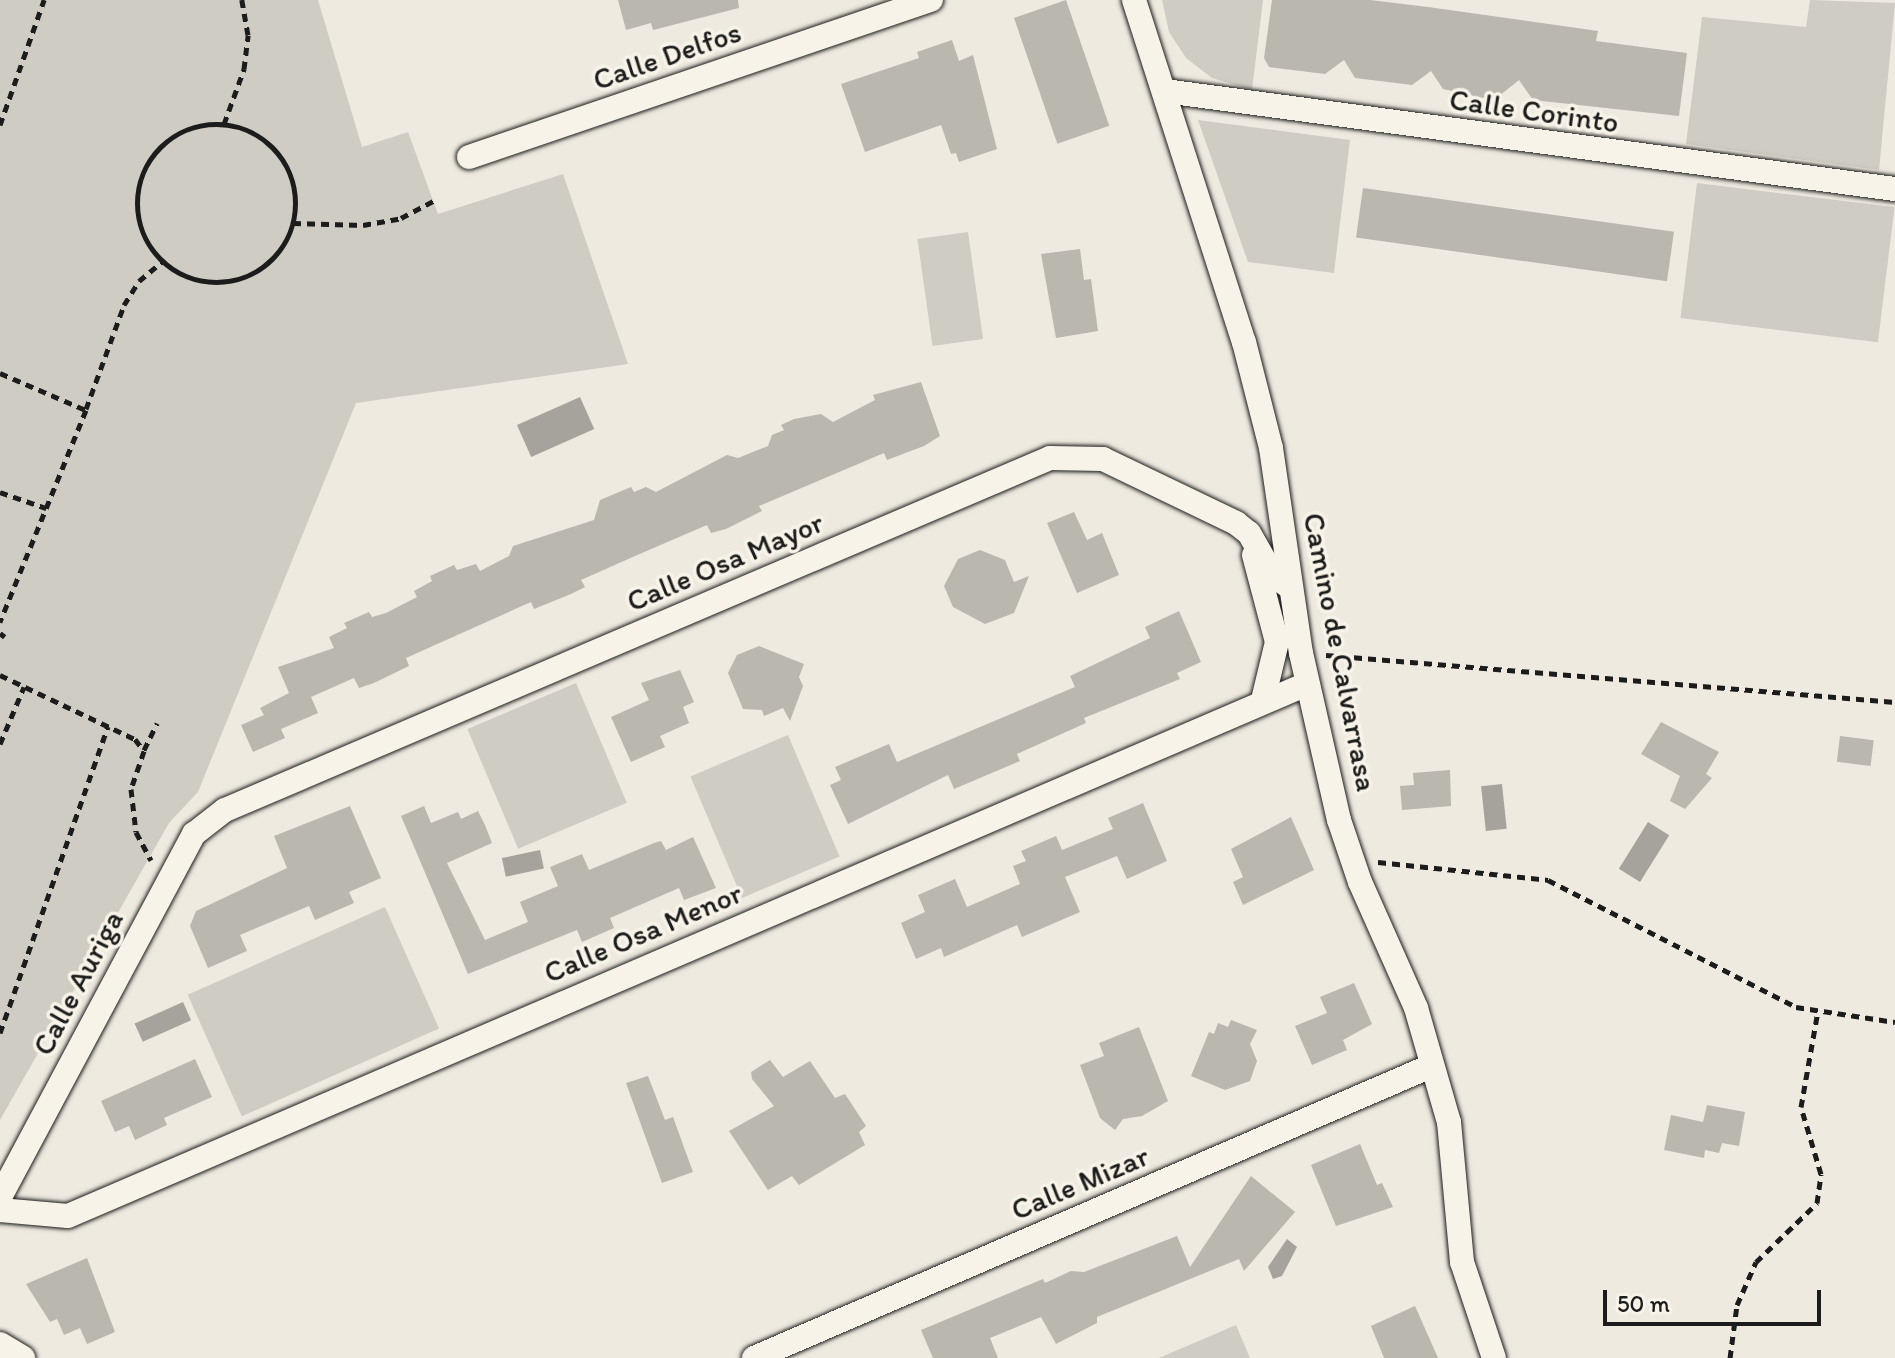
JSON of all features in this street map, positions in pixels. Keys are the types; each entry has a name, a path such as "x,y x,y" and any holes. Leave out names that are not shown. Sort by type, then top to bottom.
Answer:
{"street":[{"name":"Calle Delfos","path":"469,157 931,0"},
{"name":"Camino de Calvarrasa","path":"1134,0 1217,244 1271,448 1293,597 1292,644 1307,684 1353,864 1416,1008 1449,1122 1462,1262 1494,1358"},
{"name":"Calle Corinto","path":"1165,91 1895,189"},
{"name":"Calle Osa Mayor","path":"225,810 1050,458 1103,459 1249,533"},
{"path":"1249,533 1273,575 1293,597"},
{"path":"1249,533 1262,592 1292,644 1263,700"},
{"path":"1262,592 1293,597"},
{"name":"Calle Osa Menor","path":"0,1210 68,1216 1263,700 1307,684"},
{"name":"Calle Auriga","path":"0,1197 194,834 225,810"},
{"name":"Calle Mizar","path":"754,1358 1431,1066"},
{"path":"0,1344 23,1358"}],"path":[{"path":"0,125 44,0"},
{"path":"224,124 244,69 248,35 242,0"},
{"path":"224,124 260,137 286,166 296,203 293,223 276,255 247,276 230,281 194,278 163,261 141,228 138,190 144,171 168,140 204,125 224,124"},
{"path":"293,223 363,225 401,218 437,199"},
{"path":"0,622 86,410 124,305 139,281 163,261"},
{"path":"0,373 86,410"},
{"path":"0,492 46,508"},
{"path":"1292,644 1895,702"},
{"path":"0,675 135,739 144,751"},
{"path":"0,744 24,687"},
{"path":"157,723 131,789 136,832 166,887"},
{"path":"0,1033 108,726"},
{"path":"1353,864 1389,861 1548,880 1796,1007 1895,1022"},
{"path":"1730,1358 1737,1305 1756,1262 1817,1203 1821,1174 1801,1107 1818,1011"}],"shaded area":[{"path":"0,0 318,0 362,147 408,132 438,214 563,174 628,364 356,403 198,792 169,823 0,1120"},
{"path":"1162,0 1263,0 1252,90 1212,78 1186,58 1169,32"},
{"path":"1810,0 1895,3 1879,170 1686,144 1702,17 1806,27"},
{"path":"1198,120 1350,140 1334,273 1248,262"},
{"path":"1697,183 1895,207 1878,342 1680,318"},
{"path":"968,232 983,339 933,346 917,239"},
{"path":"580,397 594,429 531,457 517,425"},
{"path":"576,683 627,803 518,849 467,729"},
{"path":"788,735 840,857 742,898 690,776"},
{"path":"1502,784 1507,829 1486,831 1481,786"},
{"path":"1648,822 1669,835 1640,882 1619,869"},
{"path":"540,850 544,869 506,877 502,858"},
{"path":"385,907 439,1029 242,1116 188,995"},
{"path":"183,1002 191,1020 143,1042 135,1024"},
{"path":"1287,1239 1297,1247 1282,1276 1273,1279 1268,1267"},
{"path":"1236,1325 1250,1358 1159,1358"}],"building":[{"path":"618,0 738,0 739,8 653,30 651,23 626,30"},
{"path":"1066,0 1109,126 1057,144 1014,18"},
{"path":"1272,0 1370,0 1428,7 1598,31 1596,41 1687,53 1679,116 1533,100 1519,80 1499,96 1483,98 1443,89 1431,71 1412,85 1355,78 1344,60 1325,74 1269,67 1264,58"},
{"path":"952,40 959,61 973,55 997,149 959,162 956,153 951,154 941,125 865,152 841,84 919,58 917,52"},
{"path":"1363,188 1674,232 1667,281 1356,238"},
{"path":"1080,249 1084,280 1091,279 1098,331 1056,338 1041,254"},
{"path":"921,382 940,436 924,446 887,460 884,453 759,506 762,511 726,529 711,533 707,525 635,556 581,580 585,587 571,594 534,609 531,602 406,658 409,666 374,683 359,688 354,678 311,697 318,713 281,729 285,738 253,752 241,725 264,715 260,708 289,693 278,667 334,648 329,637 347,628 344,623 369,612 372,617 386,613 417,597 414,591 432,581 430,576 454,565 457,570 476,564 480,571 509,556 513,546 594,520 600,500 631,487 634,492 646,487 656,492 727,455 738,458 768,446 772,435 784,430 781,425 794,419 821,414 833,422 875,400 873,395"},
{"path":"1074,512 1087,540 1102,533 1119,575 1077,593 1047,523"},
{"path":"980,550 1005,560 1014,582 1029,576 1014,613 985,624 953,607 944,586 958,559"},
{"path":"1179,611 1201,662 1177,673 1180,679 1084,718 1086,723 1017,754 1020,761 954,789 948,775 848,824 830,785 841,780 835,767 889,744 897,762 1075,687 1070,676 1150,638 1145,627"},
{"path":"759,646 804,664 799,677 803,686 790,721 783,708 764,716 762,710 743,709 728,673 737,655"},
{"path":"680,670 694,702 683,707 689,723 660,736 665,747 631,762 611,717 649,700 641,683"},
{"path":"1661,722 1719,752 1706,774 1712,778 1685,809 1670,801 1680,776 1641,754"},
{"path":"1840,736 1874,740 1871,766 1837,762"},
{"path":"1450,770 1451,806 1402,810 1400,786 1414,785 1413,773"},
{"path":"1143,803 1167,861 1127,879 1117,856 1065,877 1080,912 1022,937 1017,925 944,957 941,948 916,959 901,923 925,912 918,895 955,879 967,907 1020,884 1013,866 1026,861 1021,851 1056,836 1062,850 1113,829 1108,818"},
{"path":"350,806 381,878 349,892 354,903 315,920 309,906 240,935 247,951 208,968 190,926 196,911 287,868 274,836"},
{"path":"424,806 431,823 458,812 461,819 478,811 485,825 492,843 447,863 485,940 528,922 520,902 558,886 550,867 582,854 589,870 654,843 661,841 666,850 693,837 716,888 684,900 679,888 610,918 614,928 582,942 577,930 468,974 401,816"},
{"path":"1291,817 1314,870 1243,905 1233,882 1243,877 1231,849"},
{"path":"1354,983 1372,1024 1343,1040 1347,1050 1312,1065 1295,1026 1327,1013 1320,997"},
{"path":"1231,1020 1257,1030 1250,1044 1257,1061 1250,1081 1225,1090 1191,1076 1209,1032 1214,1034 1218,1023 1228,1027"},
{"path":"1139,1027 1168,1101 1142,1116 1123,1119 1115,1130 1100,1118 1080,1065 1104,1056 1099,1043"},
{"path":"195,1059 212,1097 164,1118 167,1125 135,1140 129,1126 115,1132 101,1101"},
{"path":"770,1060 783,1077 810,1061 835,1098 845,1094 866,1126 859,1132 865,1145 799,1185 792,1176 768,1190 729,1131 774,1106 752,1079 751,1072"},
{"path":"648,1076 665,1120 673,1117 693,1172 662,1183 626,1083"},
{"path":"1707,1105 1745,1112 1739,1146 1722,1143 1719,1153 1705,1150 1704,1158 1664,1150 1671,1115 1703,1122"},
{"path":"1360,1144 1377,1185 1382,1183 1393,1207 1336,1226 1311,1165"},
{"path":"1251,1176 1295,1212 1244,1271 1239,1259 1097,1317 1097,1323 1056,1344 1041,1317 990,1338 998,1358 933,1358 921,1330 1043,1279 1045,1283 1071,1271 1084,1272 1177,1236 1190,1267"},
{"path":"87,1258 115,1332 87,1344 80,1328 64,1335 57,1319 50,1322 26,1284"},
{"path":"1415,1306 1438,1358 1384,1358 1371,1326"}]}
